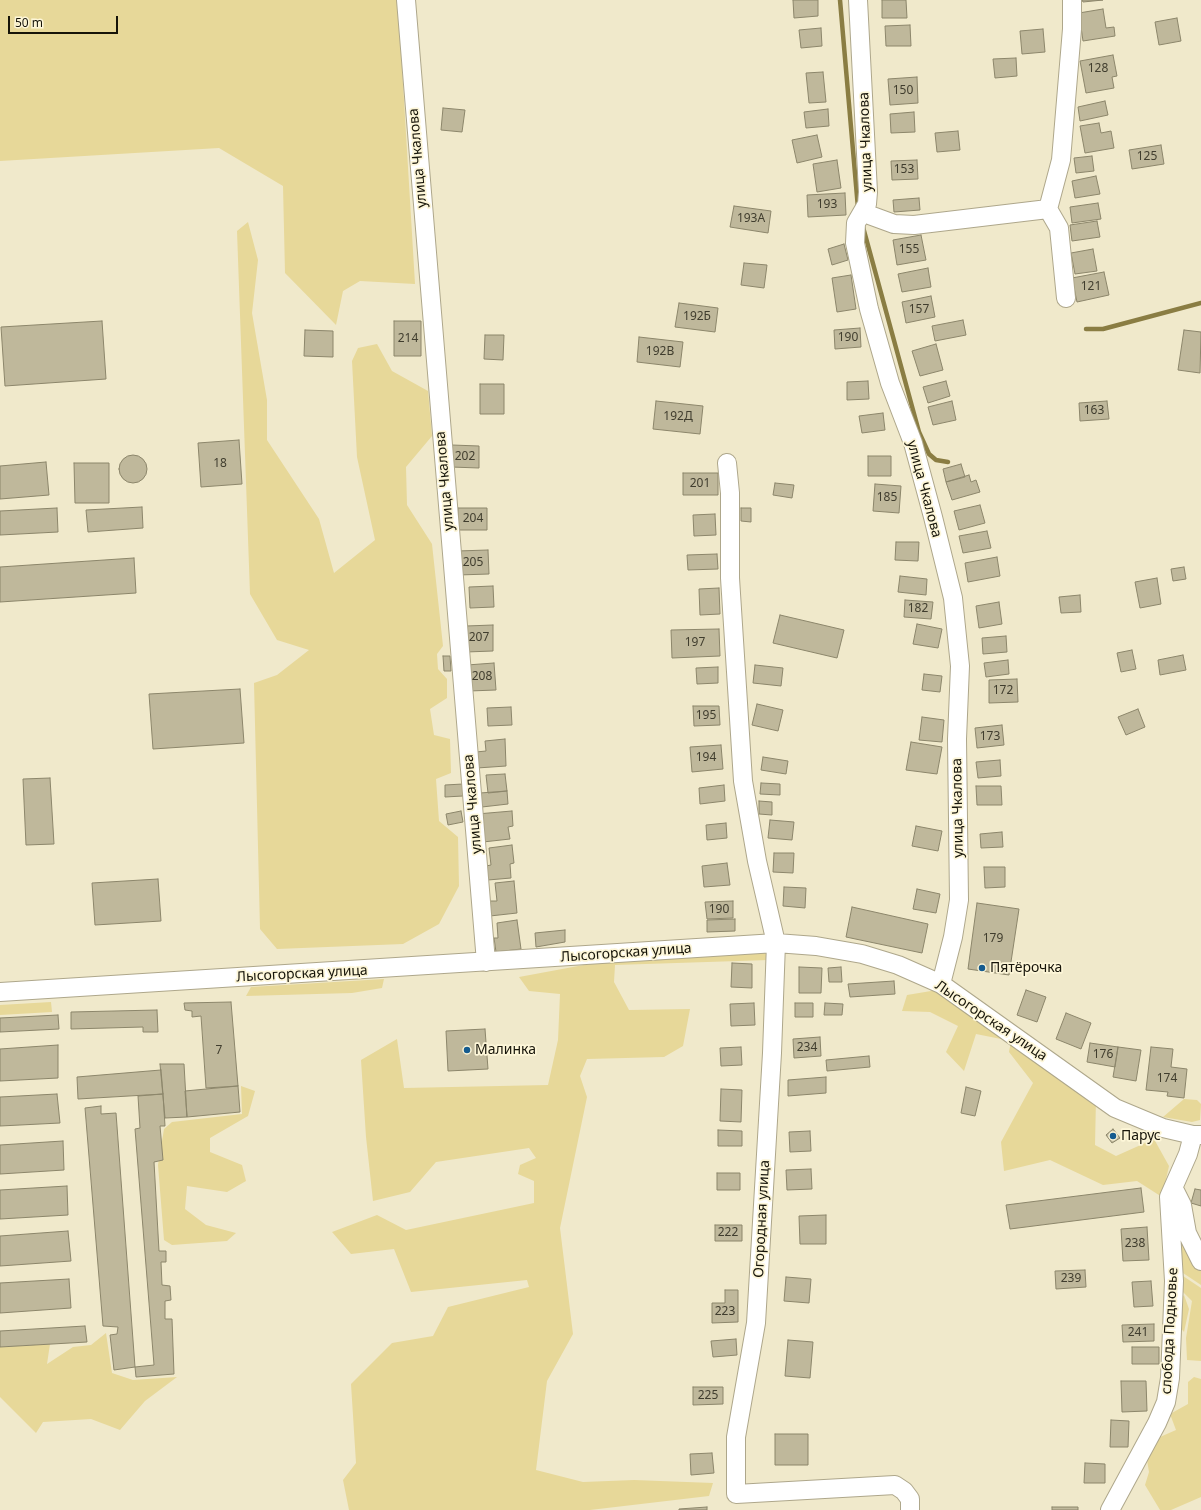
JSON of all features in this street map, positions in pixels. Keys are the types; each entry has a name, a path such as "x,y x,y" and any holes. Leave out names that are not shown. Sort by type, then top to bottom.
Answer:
{"street":[{"name":"улица Чкалова","path":"406,0 486,962"},
{"name":"улица Чкалова","path":"858,0 868,192 867,204 864,213 856,224 855,242 869,309 890,383 913,443 953,598 960,666 957,739 959,900 953,937 941,984"},
{"path":"1066,298 1059,228 1048,209 1061,160 1072,29 1072,0"},
{"path":"864,213 894,224 914,226 1048,209"},
{"name":"Огородная улица","path":"727,463 730,493 730,578 743,781 757,861 776,943 771,1061 756,1323 736,1438 736,1494 895,1485 904,1491 910,1499 910,1510"},
{"name":"Лысогорская улица","path":"0,992 776,943 816,946 862,954 898,964 941,984 1115,1108 1163,1128 1197,1135"},
{"path":"1197,1135 1171,1199 1182,1205 1187,1233 1201,1261"},
{"name":"слобода Подновье","path":"1110,1510 1157,1423 1166,1402 1170,1378 1174,1280 1171,1199"}],"shaded area":[{"path":"0,0 398,0 415,284 360,281 343,291 336,325 285,273 283,186 219,148 0,161"},
{"path":"248,222 258,260 252,313 267,400 267,440 319,519 334,573 375,540 357,457 352,361 358,348 377,344 392,371 428,391 432,436 406,467 407,505 432,544 443,646 437,654 438,669 447,679 447,698 430,709 434,735 450,739 451,773 436,779 439,821 458,837 459,886 439,924 403,944 277,949 260,929 254,683 277,675 309,650 277,640 250,594 237,231"},
{"path":"764,951 769,960 615,965 614,982 629,1010 690,1009 683,1046 664,1057 587,1059 580,1076 587,1097 560,1228 573,1334 547,1381 536,1470 583,1482 634,1480 713,1483 709,1496 590,1510 349,1510 343,1480 356,1463 351,1384 392,1343 433,1336 448,1307 529,1287 527,1280 411,1292 394,1249 351,1254 332,1232 377,1215 406,1230 534,1203 534,1181 518,1174 520,1165 536,1158 529,1148 436,1162 410,1192 373,1201 366,1137 361,1060 397,1039 404,1088 548,1085 558,1040 560,994 529,991 519,977 616,959"},
{"path":"384,979 382,988 352,993 246,996 251,987"},
{"path":"937,990 1002,1030 1001,1039 976,1034 964,1071 946,1052 958,1026 930,1012 902,1011 907,995"},
{"path":"51,1002 52,1012 0,1015 0,1005"},
{"path":"1011,1041 1096,1099 1095,1145 1116,1156 1154,1139 1169,1166 1162,1197 1137,1181 1103,1185 1050,1160 1004,1171 1001,1142 1033,1083 1009,1052"},
{"path":"241,1086 255,1091 248,1116 210,1138 210,1152 242,1165 246,1181 227,1192 187,1186 185,1209 206,1225 236,1233 227,1241 172,1245 164,1240 158,1165 164,1129 172,1122 242,1114"},
{"path":"1184,1099 1197,1100 1201,1104 1200,1120 1192,1122 1163,1117"},
{"path":"1180,1207 1201,1267 1201,1285 1177,1269"},
{"path":"1177,1272 1201,1288 1201,1361 1187,1360 1186,1338 1192,1301 1178,1287"},
{"path":"1184,1295 1189,1309 1184,1332 1179,1326 1178,1305"},
{"path":"106,1333 112,1373 133,1380 177,1377 145,1401 120,1430 91,1419 43,1422 36,1433 0,1397 0,1347 50,1344 47,1364 73,1347 91,1345"},
{"path":"1194,1377 1201,1379 1201,1497 1171,1510 1160,1510 1145,1485 1149,1472 1147,1460 1160,1437 1176,1430 1170,1414 1188,1404 1188,1382"}],"building":[{"path":"793,0 818,0 818,16 794,18"},
{"path":"882,0 906,0 907,18 882,18"},
{"path":"1082,0 1103,0 1083,2"},
{"path":"1103,9 1106,28 1114,27 1115,36 1083,41 1079,13"},
{"path":"1177,18 1181,41 1159,45 1155,22"},
{"path":"910,25 911,46 886,46 885,26"},
{"path":"821,28 822,46 801,48 799,30"},
{"path":"1043,29 1045,52 1022,54 1020,31"},
{"path":"1113,55 1117,76 1112,77 1114,88 1086,93 1080,61"},
{"path":"1016,58 1017,76 995,78 993,59"},
{"path":"823,72 826,102 809,103 806,73"},
{"path":"917,77 918,103 890,105 888,79"},
{"path":"1105,101 1108,115 1080,121 1078,107"},
{"path":"443,108 465,110 462,132 441,130"},
{"path":"828,109 829,126 806,128 804,112"},
{"path":"914,112 915,132 891,133 890,114"},
{"path":"1099,123 1101,133 1111,131 1114,148 1085,153 1080,126"},
{"path":"958,131 960,150 937,152 935,133"},
{"path":"817,135 822,157 797,163 792,140"},
{"path":"1161,145 1164,164 1132,169 1129,150"},
{"path":"1092,156 1094,171 1076,173 1074,158"},
{"path":"837,160 841,188 817,192 813,164"},
{"path":"917,160 918,179 892,180 891,161"},
{"path":"1096,176 1100,194 1075,198 1072,181"},
{"path":"845,193 846,215 808,217 807,195"},
{"path":"919,198 920,210 894,212 893,200"},
{"path":"1098,203 1101,219 1072,223 1070,207"},
{"path":"734,206 771,211 768,233 730,227"},
{"path":"1097,221 1100,237 1072,241 1070,225"},
{"path":"921,235 926,260 897,265 893,240"},
{"path":"844,244 848,260 832,265 828,249"},
{"path":"1093,249 1097,271 1075,274 1071,253"},
{"path":"744,263 767,265 764,288 741,285"},
{"path":"928,268 931,287 902,292 898,274"},
{"path":"1104,272 1109,295 1077,302 1072,278"},
{"path":"851,275 856,309 837,312 832,278"},
{"path":"931,296 935,317 906,323 902,302"},
{"path":"679,303 718,308 715,332 675,327"},
{"path":"963,320 966,335 935,341 932,326"},
{"path":"102,321 106,379 5,386 1,327"},
{"path":"394,321 421,321 421,356 394,356"},
{"path":"860,328 861,347 835,349 834,330"},
{"path":"305,330 333,331 333,357 304,356"},
{"path":"1184,330 1201,332 1200,373 1178,370"},
{"path":"485,335 504,335 503,360 484,359"},
{"path":"639,337 683,342 680,367 637,362"},
{"path":"936,344 943,370 920,376 912,351"},
{"path":"868,381 869,399 847,400 847,382"},
{"path":"946,381 950,396 928,403 923,387"},
{"path":"480,384 504,384 504,414 480,414"},
{"path":"656,401 703,406 700,434 653,429"},
{"path":"952,401 956,420 933,425 928,407"},
{"path":"1107,401 1109,419 1080,421 1079,403"},
{"path":"883,413 885,430 862,433 859,416"},
{"path":"239,440 242,484 201,487 198,443"},
{"path":"452,445 479,446 479,468 451,467"},
{"path":"133,455 139,456 143,459 146,463 146,475 143,479 139,482 133,483 127,482 123,479 120,475 119,469 120,463 123,459 127,456"},
{"path":"868,456 891,456 891,476 868,476"},
{"path":"46,462 49,495 0,499 0,466"},
{"path":"74,463 109,463 109,503 75,503"},
{"path":"961,464 965,477 946,482 943,469"},
{"path":"683,473 718,473 718,495 683,495"},
{"path":"969,475 971,482 976,480 980,492 952,500 946,482"},
{"path":"775,483 794,485 792,498 773,495"},
{"path":"875,484 901,486 899,513 873,511"},
{"path":"980,505 985,523 959,530 954,511"},
{"path":"142,507 143,528 88,532 86,510"},
{"path":"57,508 58,532 0,535 0,511"},
{"path":"458,508 487,508 487,530 458,530"},
{"path":"741,508 751,508 751,522 741,521"},
{"path":"715,514 716,535 694,536 693,515"},
{"path":"987,531 991,548 963,553 959,536"},
{"path":"896,542 919,542 918,561 895,560"},
{"path":"488,550 489,574 458,575 457,551"},
{"path":"717,554 718,569 688,570 687,555"},
{"path":"997,557 1000,576 968,582 965,563"},
{"path":"134,558 136,593 0,602 0,567"},
{"path":"1184,567 1186,579 1173,581 1171,569"},
{"path":"900,576 927,579 926,595 898,592"},
{"path":"1157,578 1161,604 1140,608 1135,582"},
{"path":"493,586 494,607 470,608 469,587"},
{"path":"719,588 720,614 700,615 699,589"},
{"path":"1080,595 1081,612 1061,613 1059,597"},
{"path":"905,600 933,602 931,619 904,617"},
{"path":"999,602 1002,624 979,628 976,606"},
{"path":"780,615 844,630 837,658 773,643"},
{"path":"917,624 942,629 938,648 913,644"},
{"path":"493,625 493,651 466,652 466,626"},
{"path":"719,629 720,656 672,658 671,630"},
{"path":"1006,636 1007,652 983,654 982,638"},
{"path":"1132,650 1136,669 1121,672 1117,653"},
{"path":"1183,655 1186,670 1160,675 1158,660"},
{"path":"443,656 450,656 451,671 444,671"},
{"path":"1008,660 1009,674 986,677 984,663"},
{"path":"494,663 496,690 469,691 467,665"},
{"path":"755,665 783,668 781,686 753,683"},
{"path":"718,667 718,683 697,684 696,668"},
{"path":"924,674 942,676 940,692 922,690"},
{"path":"1017,679 1018,702 989,703 989,680"},
{"path":"240,689 244,743 153,749 149,694"},
{"path":"757,704 783,710 778,731 752,725"},
{"path":"693,706 719,706 720,725 694,726"},
{"path":"511,707 512,725 488,726 487,708"},
{"path":"1138,709 1145,727 1126,735 1118,717"},
{"path":"922,717 944,720 942,742 919,740"},
{"path":"1002,725 1004,745 977,748 975,728"},
{"path":"505,739 506,766 477,768 476,752 486,751 485,741"},
{"path":"911,742 942,747 937,774 906,770"},
{"path":"721,745 723,769 692,772 690,747"},
{"path":"763,757 788,761 786,774 761,770"},
{"path":"1000,760 1001,776 978,778 976,762"},
{"path":"505,774 507,791 488,793 486,775"},
{"path":"50,778 54,844 26,845 23,779"},
{"path":"761,783 780,784 780,795 760,794"},
{"path":"463,784 463,796 445,797 445,785"},
{"path":"724,785 725,801 700,804 699,788"},
{"path":"976,786 1001,786 1002,805 977,805"},
{"path":"507,791 508,804 482,807 480,793"},
{"path":"759,801 772,802 772,815 759,814"},
{"path":"461,811 463,822 448,825 446,814"},
{"path":"512,811 513,826 508,827 510,839 483,842 477,814"},
{"path":"770,820 794,822 792,840 768,838"},
{"path":"726,823 727,838 707,840 706,825"},
{"path":"916,826 942,831 938,851 912,846"},
{"path":"1002,832 1003,847 981,848 980,834"},
{"path":"512,845 514,863 510,864 511,878 488,880 486,866 491,865 489,848"},
{"path":"774,853 794,853 793,873 773,872"},
{"path":"727,863 730,885 704,887 702,866"},
{"path":"984,867 1005,867 1005,887 985,888"},
{"path":"158,879 161,921 95,925 92,883"},
{"path":"514,881 517,913 490,916 489,901 497,901 495,883"},
{"path":"784,887 806,888 805,908 783,906"},
{"path":"917,889 940,894 936,913 913,909"},
{"path":"733,901 733,918 707,919 705,902"},
{"path":"977,903 1019,909 1009,975 968,969"},
{"path":"852,907 928,924 922,953 846,937"},
{"path":"735,919 735,931 707,932 707,920"},
{"path":"517,920 521,949 496,952 494,938 498,938 497,923"},
{"path":"565,930 565,942 536,947 535,933"},
{"path":"732,963 752,964 752,988 731,987"},
{"path":"799,967 822,968 821,993 799,993"},
{"path":"841,967 842,982 829,982 828,968"},
{"path":"894,981 895,994 850,997 848,984"},
{"path":"1026,990 1046,997 1037,1022 1017,1015"},
{"path":"231,1002 238,1086 206,1088 201,1016 192,1017 192,1011 185,1010 184,1003"},
{"path":"754,1003 755,1025 731,1026 730,1004"},
{"path":"795,1003 813,1003 813,1017 795,1017"},
{"path":"825,1003 843,1004 842,1015 824,1015"},
{"path":"157,1010 158,1032 143,1032 143,1027 71,1029 71,1012"},
{"path":"1066,1013 1091,1023 1081,1049 1056,1039"},
{"path":"58,1015 59,1029 0,1032 0,1018"},
{"name":"Малинка","path":"485,1029 488,1069 448,1071 446,1031"},
{"path":"820,1037 821,1056 794,1058 793,1039"},
{"path":"1090,1043 1118,1047 1115,1067 1087,1062"},
{"path":"58,1045 58,1078 0,1081 0,1049"},
{"path":"741,1047 742,1065 721,1066 720,1048"},
{"path":"1118,1047 1141,1050 1136,1081 1113,1077"},
{"path":"1151,1047 1173,1049 1171,1067 1187,1069 1184,1098 1167,1096 1168,1092 1146,1090"},
{"path":"869,1056 870,1067 827,1071 826,1060"},
{"path":"160,1064 184,1064 187,1117 165,1118"},
{"path":"161,1070 163,1094 78,1099 77,1077"},
{"path":"826,1077 826,1093 788,1096 788,1080"},
{"path":"238,1086 240,1112 187,1117 185,1091"},
{"path":"966,1087 981,1091 975,1116 961,1113"},
{"path":"721,1089 742,1090 741,1122 720,1121"},
{"path":"57,1094 60,1123 0,1126 0,1097"},
{"path":"163,1094 165,1126 160,1126 163,1160 154,1162 159,1251 166,1251 166,1262 161,1262 162,1285 170,1286 171,1300 165,1301 165,1319 172,1319 174,1374 136,1377 135,1367 154,1365 135,1129 140,1128 138,1096"},
{"path":"101,1106 101,1114 116,1113 135,1367 114,1370 110,1335 117,1334 118,1327 103,1326 85,1108"},
{"name":"Парус","path":"1113,1129 1120,1138 1112,1143 1106,1135"},
{"path":"718,1130 742,1131 742,1146 718,1146"},
{"path":"810,1131 811,1151 790,1152 789,1132"},
{"path":"63,1141 64,1170 0,1174 0,1145"},
{"path":"811,1169 812,1189 787,1190 786,1170"},
{"path":"717,1173 740,1173 740,1190 717,1190"},
{"path":"67,1186 68,1215 0,1219 0,1190"},
{"path":"1141,1188 1144,1212 1010,1229 1006,1205"},
{"path":"1195,1189 1201,1190 1201,1206 1191,1203"},
{"path":"826,1215 826,1244 800,1244 799,1216"},
{"path":"715,1225 742,1225 742,1241 715,1241"},
{"path":"1147,1227 1149,1260 1123,1261 1121,1229"},
{"path":"68,1231 71,1261 0,1266 0,1236"},
{"path":"1085,1270 1086,1287 1056,1289 1055,1271"},
{"path":"786,1277 811,1279 809,1303 784,1301"},
{"path":"69,1279 71,1308 0,1313 0,1283"},
{"path":"1151,1281 1153,1306 1134,1307 1132,1282"},
{"path":"725,1290 738,1290 738,1322 712,1323 712,1303 725,1303"},
{"path":"1154,1324 1154,1341 1123,1342 1122,1325"},
{"path":"85,1326 87,1342 0,1347 0,1331"},
{"path":"736,1339 737,1355 713,1357 711,1341"},
{"path":"788,1340 813,1342 810,1378 785,1376"},
{"path":"1132,1347 1159,1347 1159,1364 1132,1364"},
{"path":"1121,1381 1146,1381 1147,1411 1122,1412"},
{"path":"693,1387 723,1387 723,1404 693,1405"},
{"path":"1111,1420 1129,1421 1128,1447 1110,1447"},
{"path":"775,1434 808,1434 808,1465 775,1465"},
{"path":"712,1453 714,1473 691,1475 690,1454"},
{"path":"1085,1463 1105,1464 1105,1483 1084,1483"},
{"path":"707,1507 707,1510 679,1510 679,1509"},
{"path":"1052,1507 1078,1507 1078,1510 1052,1510"}],"waterway":[{"path":"840,0 858,208"},
{"path":"863,227 919,432 929,454 936,460 948,462"},
{"path":"1086,329 1103,329 1201,303"}],"place":[{"name":"Пятёрочка","path":"982,968"},
{"name":"Малинка","path":"467,1050"},
{"name":"Парус","path":"1113,1136"}]}
